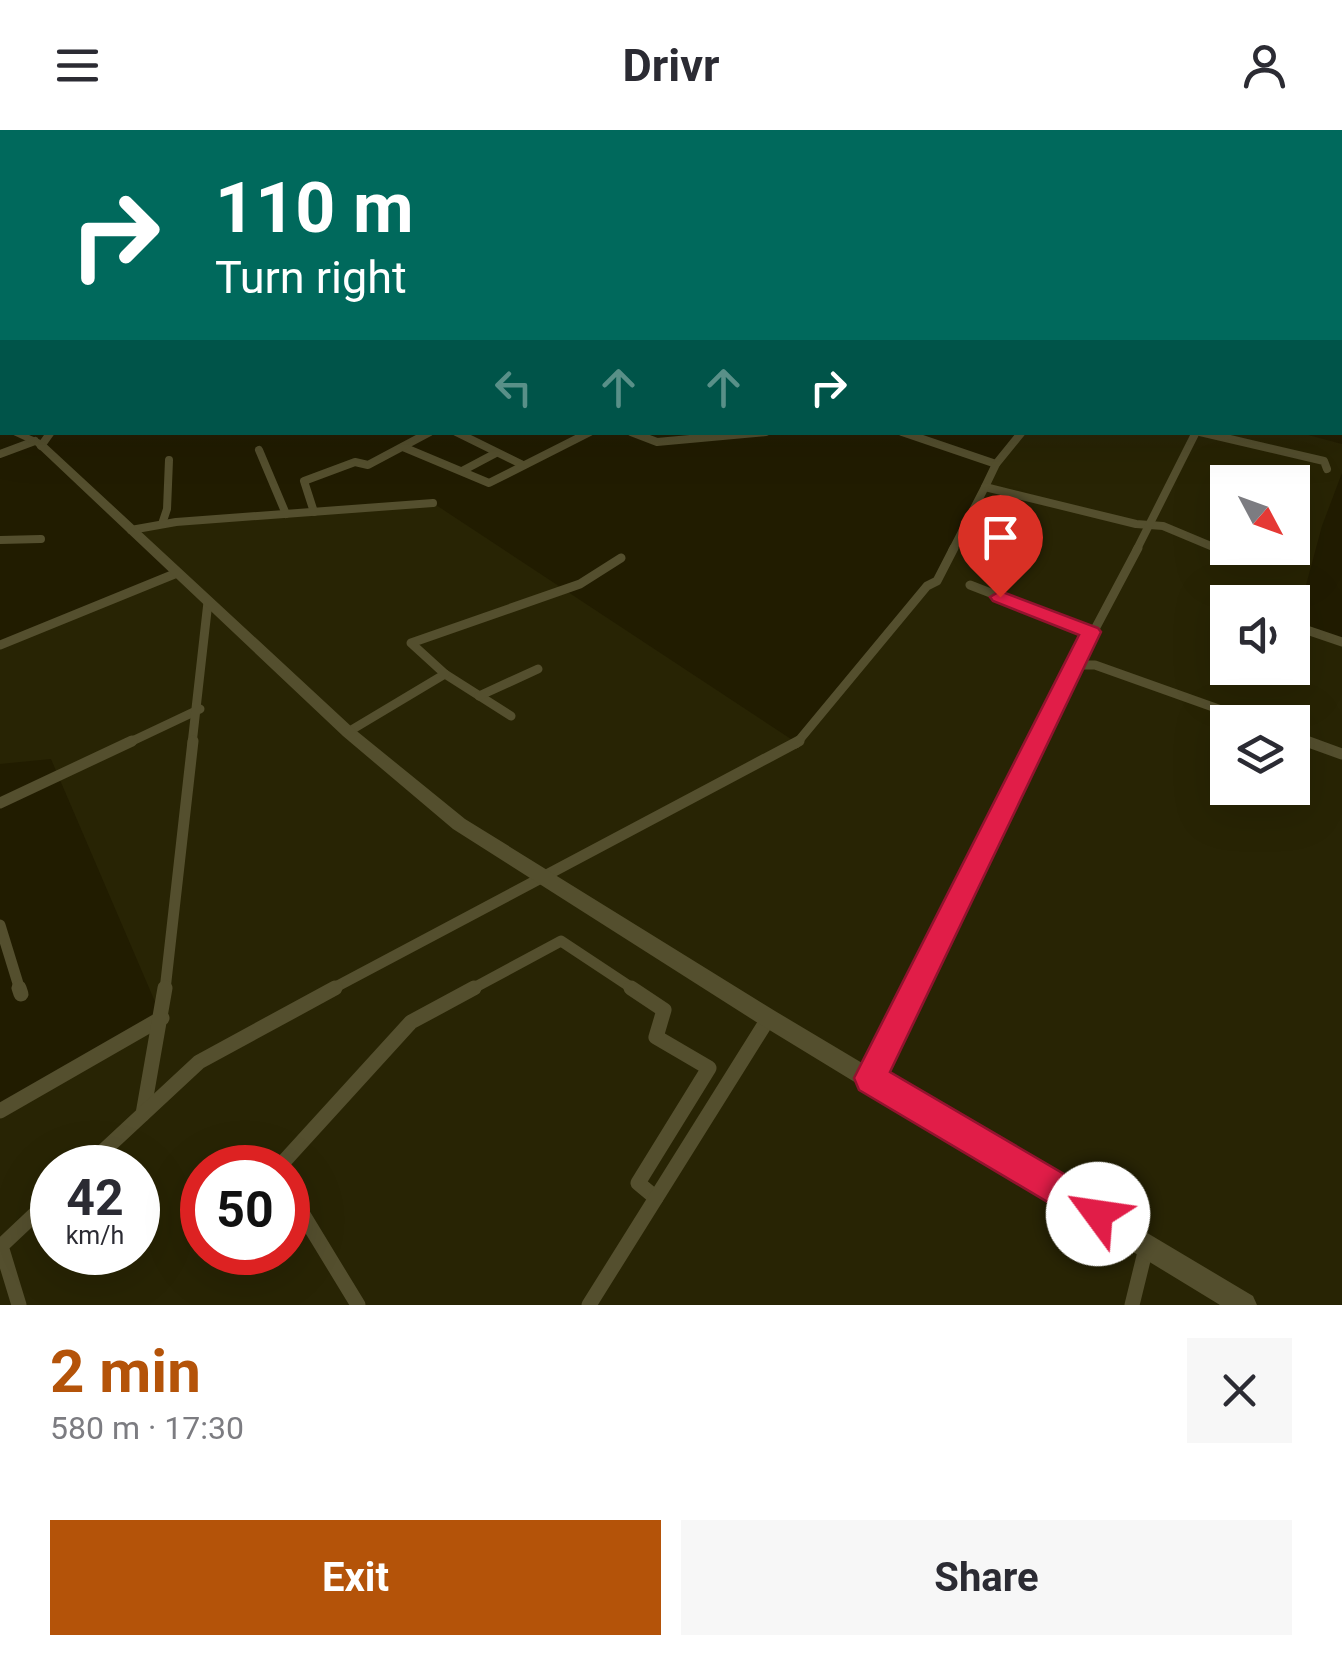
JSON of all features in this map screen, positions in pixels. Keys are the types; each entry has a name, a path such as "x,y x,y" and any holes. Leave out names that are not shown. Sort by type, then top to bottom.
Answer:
{"main road":[{"path":"42,440 131,530 348,732 459,824 768,1018 1244,1305"}],"street":[{"path":"314,512 304,481 355,462 368,464 425,435"},
{"path":"462,435 523,465"},
{"path":"403,447 489,484 584,435"},
{"path":"639,435 657,442 733,435"},
{"path":"920,435 996,464"},
{"path":"110,1145 199,1062 540,876 797,743 927,586 937,581 996,464 1020,435"},
{"path":"870,1078 1074,664 1196,435"},
{"path":"1211,435 1324,461 1326,468"},
{"path":"0,454 42,440"},
{"path":"259,450 286,514"},
{"path":"462,471 496,452"},
{"path":"162,524 168,509 168,460"},
{"path":"985,487 1136,524 1163,526 1210,545"},
{"path":"131,530 162,524 433,503"},
{"path":"0,540 41,539"},
{"path":"511,716 445,674 411,643 580,584 621,558"},
{"path":"0,645 177,573"},
{"path":"970,585 1091,632"},
{"path":"142,1115 162,1018 200,709 208,602"},
{"path":"1310,631 1342,642"},
{"path":"1074,664 1096,665 1210,706"},
{"path":"479,696 538,669"},
{"path":"348,732 445,674"},
{"path":"0,803 200,709"},
{"path":"1310,742 1342,754"},
{"path":"0,925 20,994"},
{"path":"299,1145 411,1022 562,940 664,1010 656,1037 709,1068 638,1183 656,1198"},
{"path":"0,1112 162,1018"},
{"path":"589,1305 768,1018"},
{"path":"19,1305 1,1246 30,1219"},
{"path":"310,1226 358,1305"},
{"path":"1132,1305 1147,1245"}],"shaded area":[{"path":"1022,435 1308,435 1342,444 1342,473 1306,585 1210,585 1210,685 1310,685 1310,631 1342,642 1342,1305 0,1305 0,1111 162,1018 51,759 0,764 0,648 176,573 131,530 176,522 433,503 797,743 927,586 937,581 1012,443"}],"route":[{"path":"1000,597 1091,632 870,1078 1098,1214"}]}
